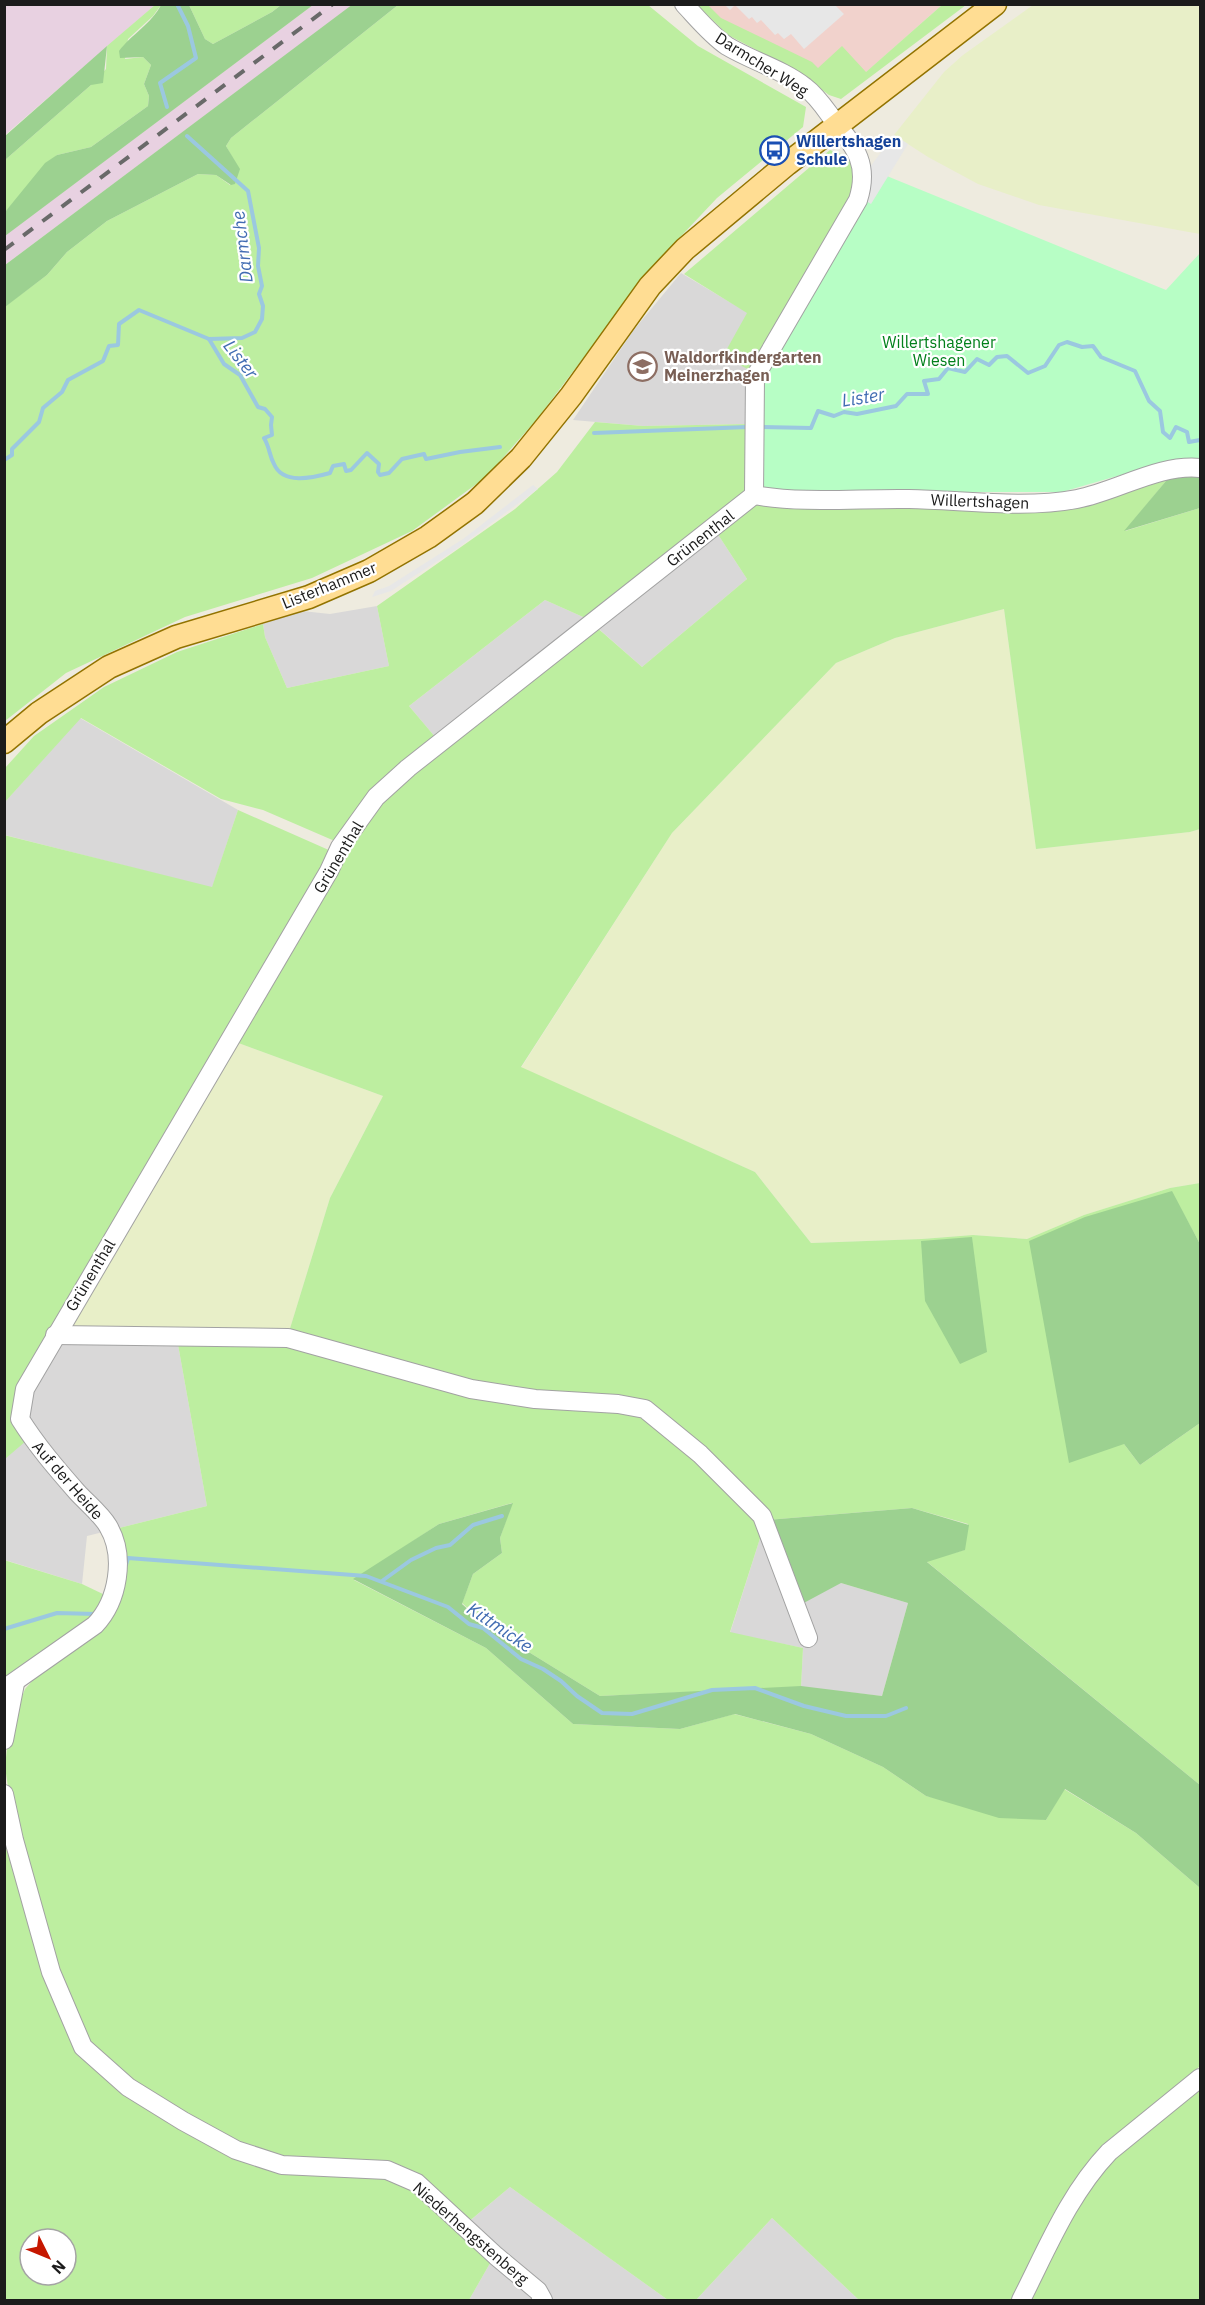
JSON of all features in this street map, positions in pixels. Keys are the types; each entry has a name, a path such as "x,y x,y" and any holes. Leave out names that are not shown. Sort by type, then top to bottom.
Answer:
{"main road":[{"name":"Listerhammer","path":"4,742 48,706 109,668 176,637 309,597 369,571 428,537 475,503 521,458 571,396 650,286 685,249 837,125 995,4"}],"street":[{"name":"Darmcher Weg","path":"684,4 712,34 726,45 805,87 857,151 862,168 863,184 858,200 755,377 754,495"},
{"name":"Willertshagen","path":"754,495 780,500 908,499 1045,503 1083,498 1168,470 1200,468"},
{"name":"Grünenthal","path":"55,1335 329,871 340,847 376,797 408,768 754,495"},
{"path":"55,1335 288,1338 471,1389 535,1400 618,1404 645,1409 700,1454 762,1516 808,1638"},
{"name":"Auf der Heide","path":"10,1686 94,1625 104,1615 114,1594 118,1556 108,1526 42,1452 20,1419 25,1389 55,1335"},
{"path":"4,1740 10,1686"},
{"name":"Niederhengstenberg","path":"4,1794 14,1840 51,1972 83,2047 128,2087 236,2150 282,2165 387,2170 417,2183 496,2256 538,2291 543,2301"},
{"path":"1021,2301 1069,2207 1093,2170 1109,2152 1200,2078"}],"shaded area":[{"path":"5,5 155,5 5,135"},
{"path":"313,5 353,5 5,265 4,236"},
{"path":"705,5 942,5 846,90 725,27"},
{"path":"725,5 735,5 730,10"},
{"path":"735,5 835,5 844,14 804,49 791,34 784,39 778,33 775,35 761,20 757,23 752,17 749,19"},
{"path":"894,135 908,144 871,204 863,199 867,171"},
{"path":"681,273 748,313 753,372 751,424 643,426 573,420 633,331"},
{"path":"533,485 538,489 455,550 391,591 372,597 375,591 389,586 463,539"},
{"path":"717,533 747,579 642,667 591,622 436,738 409,706 545,600 592,621"},
{"path":"377,606 389,666 287,688 265,637 263,624 302,611 330,614"},
{"path":"80,718 238,810 212,888 5,835 5,802"},
{"path":"66,1339 177,1339 207,1506 87,1536 82,1584 5,1560 4,1459 33,1434 27,1392 52,1348"},
{"path":"763,1529 841,1583 908,1603 882,1696 801,1687 803,1648 730,1633"},
{"path":"510,2187 668,2300 469,2300 493,2258 466,2224"},
{"path":"772,2218 859,2300 696,2300"}],"green space":[{"path":"353,4 398,5 231,138 226,146 240,169 235,184 231,185 216,175 198,174 107,221 67,252 47,275 5,307 5,265"},
{"path":"155,5 161,5 153,16 128,39 125,59 143,57 151,65 144,84 149,96 148,106 91,147 57,155 5,212 5,160 91,85 106,69 107,46"},
{"path":"161,5 189,5 205,39 213,44 281,5 313,5 5,236 5,212 45,163 57,155 91,147 148,106 149,96 144,84 151,65 143,57 120,58 119,51 152,18"},
{"path":"189,5 281,5 213,44 205,39"},
{"path":"398,5 648,5 698,46 806,107 803,127 717,198 653,266 537,419 486,477 412,531 312,578 185,617 66,673 5,721 4,307 47,275 67,252 107,221 198,174 216,175 230,185 239,169 226,146 231,138"},
{"path":"697,5 708,5 721,18 812,62 818,68 842,46 866,72 942,5 966,5 841,99 829,95 798,72 728,35"},
{"path":"1033,5 1200,5 1200,234 1039,205 978,184 928,157 894,135 944,72 963,55"},
{"path":"107,46 103,83 91,85 5,160 5,136"},
{"path":"830,150 852,158 856,173 853,193 753,372 723,356 747,313 684,274"},
{"name":"Willertshagener Wiesen","path":"877,172 1166,290 1200,253 1200,458 1184,458 1162,463 1062,492 787,492 767,489 762,485 764,367"},
{"path":"595,422 643,426 751,424 751,493 592,621 545,600 409,706 436,738 337,842 263,810 221,799 81,718 5,802 5,768 34,736 104,687 177,652 263,624 265,637 287,688 389,666 377,606 515,509 557,472"},
{"path":"1200,434 1200,508 1124,531 1171,475 1199,461 1175,448"},
{"path":"1171,475 1125,531 1200,508 1200,829 1036,849 1004,609 895,638 836,663 672,833 521,1067 755,1172 811,1243 973,1235 1027,1239 1084,1215 1170,1188 1200,1183 1200,1244 1171,1191 1124,1444 1140,1465 1200,1423 1200,1785 926,1561 964,1550 968,1524 912,1508 767,1520 668,1421 536,1396 288,1335 330,1198 383,1096 233,1041 378,803 594,625 642,667 747,579 717,533 756,504 1041,506"},
{"path":"1004,609 1036,849 1200,829 1200,1183 1170,1188 1084,1215 1027,1239 973,1235 811,1243 755,1172 521,1068 672,833 836,663 895,638"},
{"path":"238,810 331,851 20,1388 26,1441 5,1459 4,835 212,887"},
{"path":"233,1041 383,1096 330,1198 288,1335 77,1331 69,1319"},
{"path":"1172,1191 1200,1244 1200,1423 1140,1465 1124,1444 1069,1463 1029,1241 1085,1217"},
{"path":"972,1237 987,1352 960,1364 925,1301 921,1241"},
{"path":"177,1339 287,1340 469,1393 642,1414 663,1426 763,1529 730,1632 803,1648 801,1687 600,1696 488,1627 462,1603 473,1574 502,1553 500,1538 512,1503 439,1524 354,1580 486,1648 573,1724 680,1729 734,1714 811,1734 883,1767 926,1796 1046,1820 1064,1789 1136,1833 1200,1888 1200,2066 1091,2163 1016,2300 859,2300 772,2218 696,2300 668,2300 510,2187 467,2223 420,2182 283,2162 184,2119 86,2045 16,1840 5,1767 9,1729 25,1689 42,1670 107,1619 111,1530 207,1506"},
{"path":"513,1503 500,1538 502,1553 473,1574 462,1604 488,1627 600,1696 801,1686 882,1696 908,1603 841,1583 800,1605 767,1520 912,1508 969,1525 965,1550 927,1562 1200,1785 1200,1888 1136,1833 1065,1789 1046,1820 999,1818 926,1796 883,1767 811,1734 735,1714 680,1729 573,1724 486,1648 353,1579 439,1524"},
{"path":"4,1560 82,1584 105,1595 91,1621 4,1681"},
{"path":"4,1814 80,2051 234,2152 343,2169 414,2185 493,2258 469,2300 5,2300"},
{"path":"1200,2082 1200,2300 1026,2300 1086,2185 1112,2156"}],"waterway":[{"name":"Darmche","path":"167,107 160,83 196,58 188,26 177,4"},
{"name":"Darmche","path":"187,136 248,191 259,248 258,266 262,286 259,294 263,306 262,319 255,332 242,338 209,339"},
{"name":"Lister","path":"4,460 12,455 12,449 39,422 43,408 62,392 68,380 103,361 109,346 118,345 119,324 139,310 209,339 224,364 240,375 258,407 265,409 272,417 272,435 264,438 274,464 284,475 299,478 315,477 330,473 333,466 344,464 346,471 351,470 367,453 379,464 380,475 389,473 402,459 424,454 426,459 500,447"},
{"name":"Lister","path":"761,427 811,428 818,411 834,416 844,412 857,414 896,406 907,394 928,394 924,381 939,379 948,368 965,372 977,359 989,365 997,357 1007,356 1028,373 1045,366 1059,345 1067,342 1082,347 1093,346 1101,357 1135,371 1149,401 1160,411 1163,432 1170,438 1176,427 1187,432 1189,442 1200,440"},
{"name":"Lister","path":"594,433 748,427"},
{"path":"382,1581 411,1560 436,1548 450,1545 473,1525 502,1516"},
{"name":"Kittmicke","path":"126,1565 128,1558 366,1576 448,1607 469,1624 483,1628 521,1659 543,1669 561,1681 577,1696 602,1713 632,1714 712,1690 755,1688 804,1706 846,1716 886,1716 906,1708"},
{"name":"Kittmicke","path":"4,1629 57,1613 96,1614"}],"railway":[{"path":"4,250 333,4"}],"place":[{"name":"Willertshagen Schule","path":"775,150"},
{"name":"Waldorfkindergarten Meinerzhagen","path":"643,366"}]}
